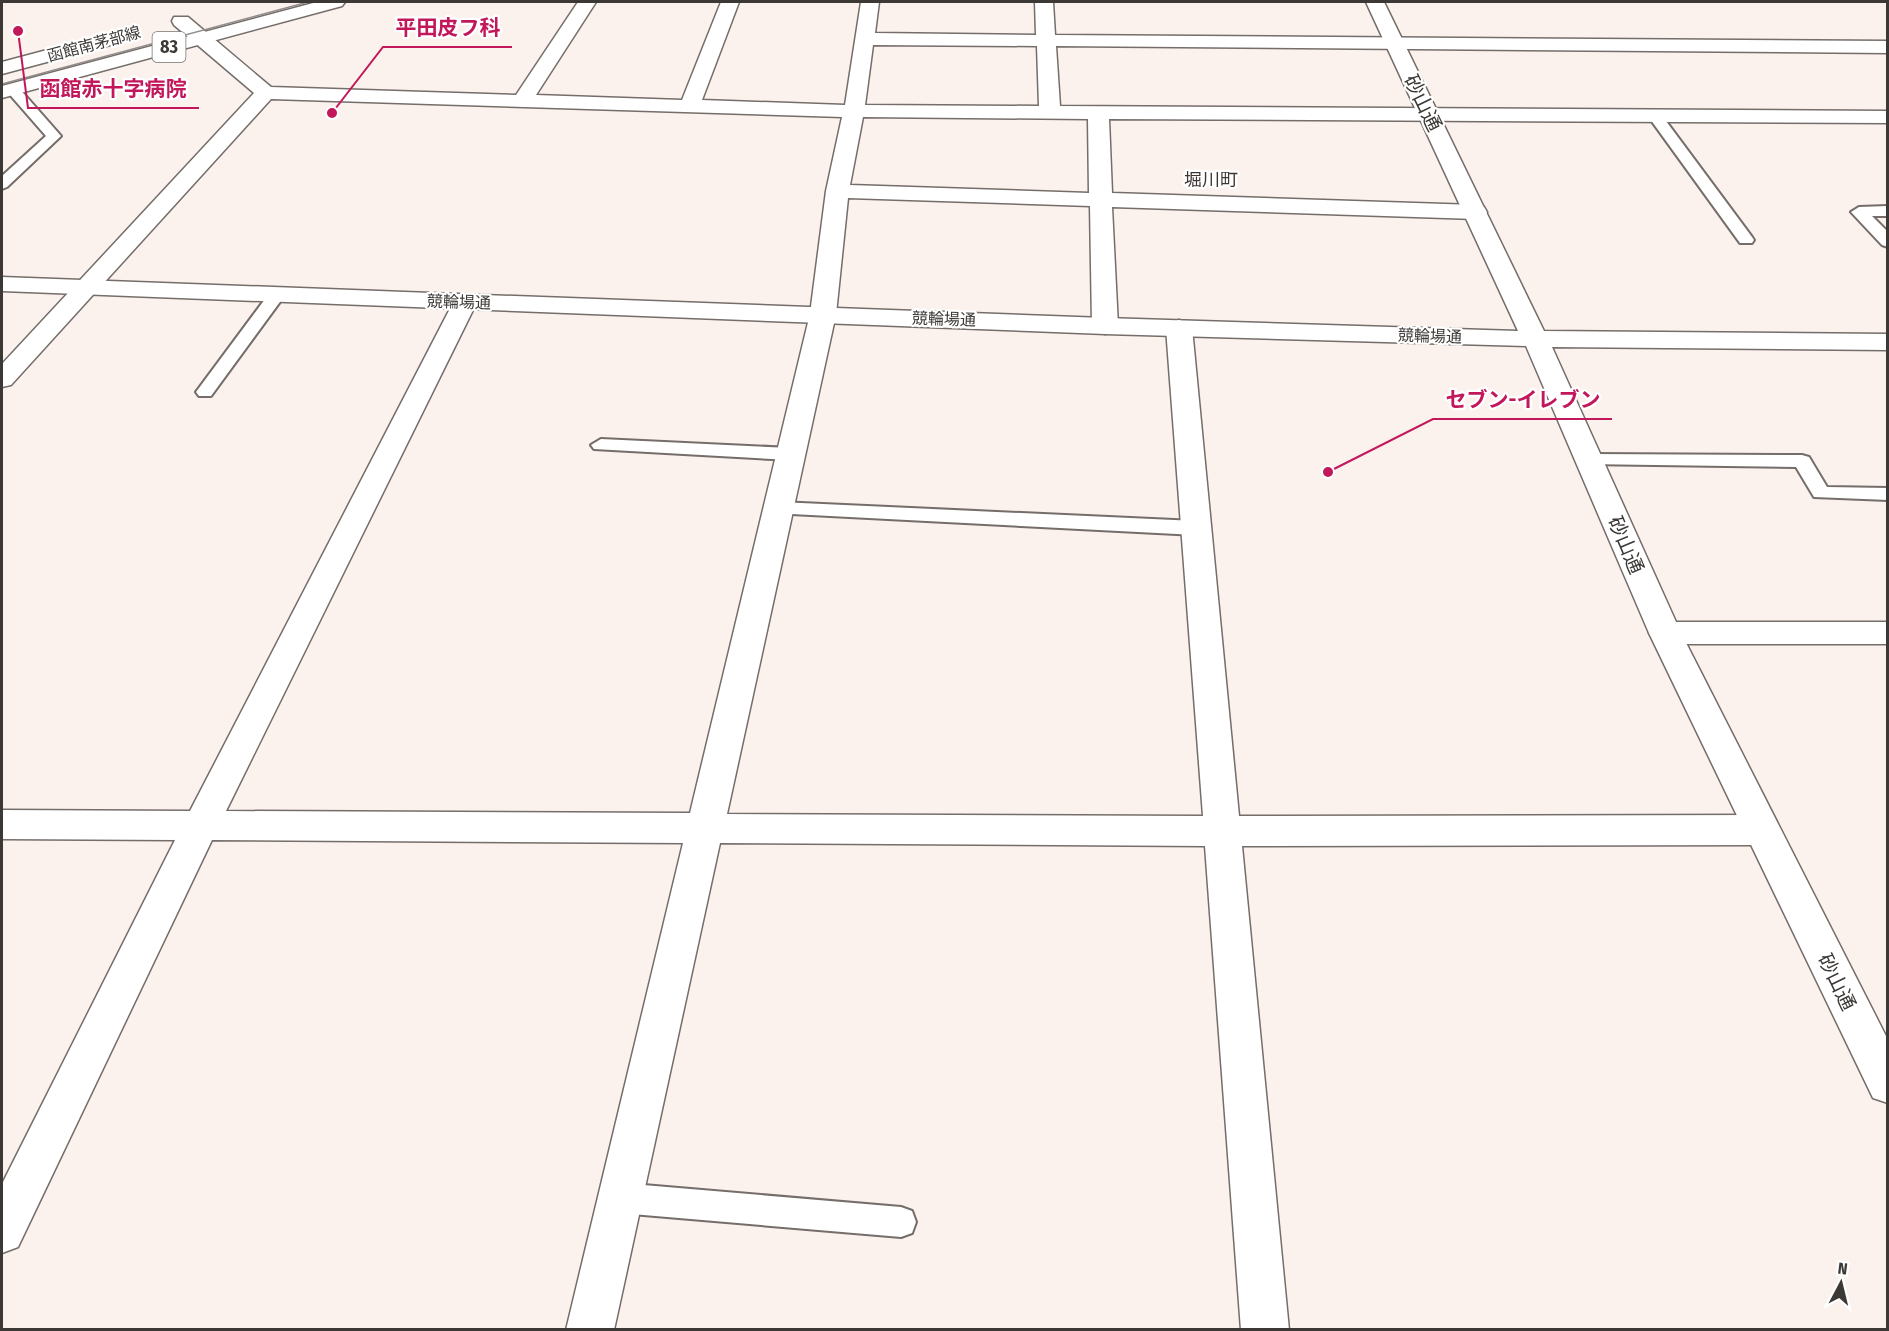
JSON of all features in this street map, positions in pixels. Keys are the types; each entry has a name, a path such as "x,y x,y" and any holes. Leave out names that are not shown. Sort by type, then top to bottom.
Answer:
{"street":[{"name":"83","path":"7,91 336,2"},
{"path":"522,101 587,2"},
{"path":"689,107 730,2"},
{"path":"590,1329 823,314 837,192 854,111 870,2"},
{"path":"1044,2 1050,112"},
{"name":"砂山通","path":"1375,2 1535,339 1665,633 1762,830 1878,1047 1887,1084"},
{"name":"函館南茅部線","path":"158,27 204,15"},
{"path":"181,21 266,93 854,111 1887,117"},
{"name":"函館南茅部線","path":"2,68 125,36"},
{"path":"864,39 1887,47"},
{"path":"2,379 83,288 266,93"},
{"path":"1098,113 1105,326"},
{"path":"837,192 1476,212"},
{"name":"競輪場通","path":"2,284 1105,326 1535,339 1887,342"},
{"path":"2,1231 201,824 465,302"},
{"path":"1179,328 1265,1329"},
{"path":"1665,633 1887,633"},
{"path":"2,824 704,826 1222,831 1762,830"}],"lane":[{"path":"2,184 54,136 7,91"},
{"path":"1655,116 1746,240"},
{"path":"1887,212 1859,212 1887,242"},
{"path":"204,392 277,295"},
{"path":"601,445 791,453"},
{"path":"1590,459 1802,461 1821,493 1887,494"},
{"path":"779,508 1196,528"},
{"path":"620,1198 901,1222"}],"tram line":[{"path":"2,84 308,2"}],"place":[{"name":"函館赤十字病院","path":"18,31"},
{"name":"平田皮フ科","path":"332,113"},
{"name":"セブン-イレブン","path":"1328,472"}],"district":[{"name":"堀川町","path":"1211,180"}]}
